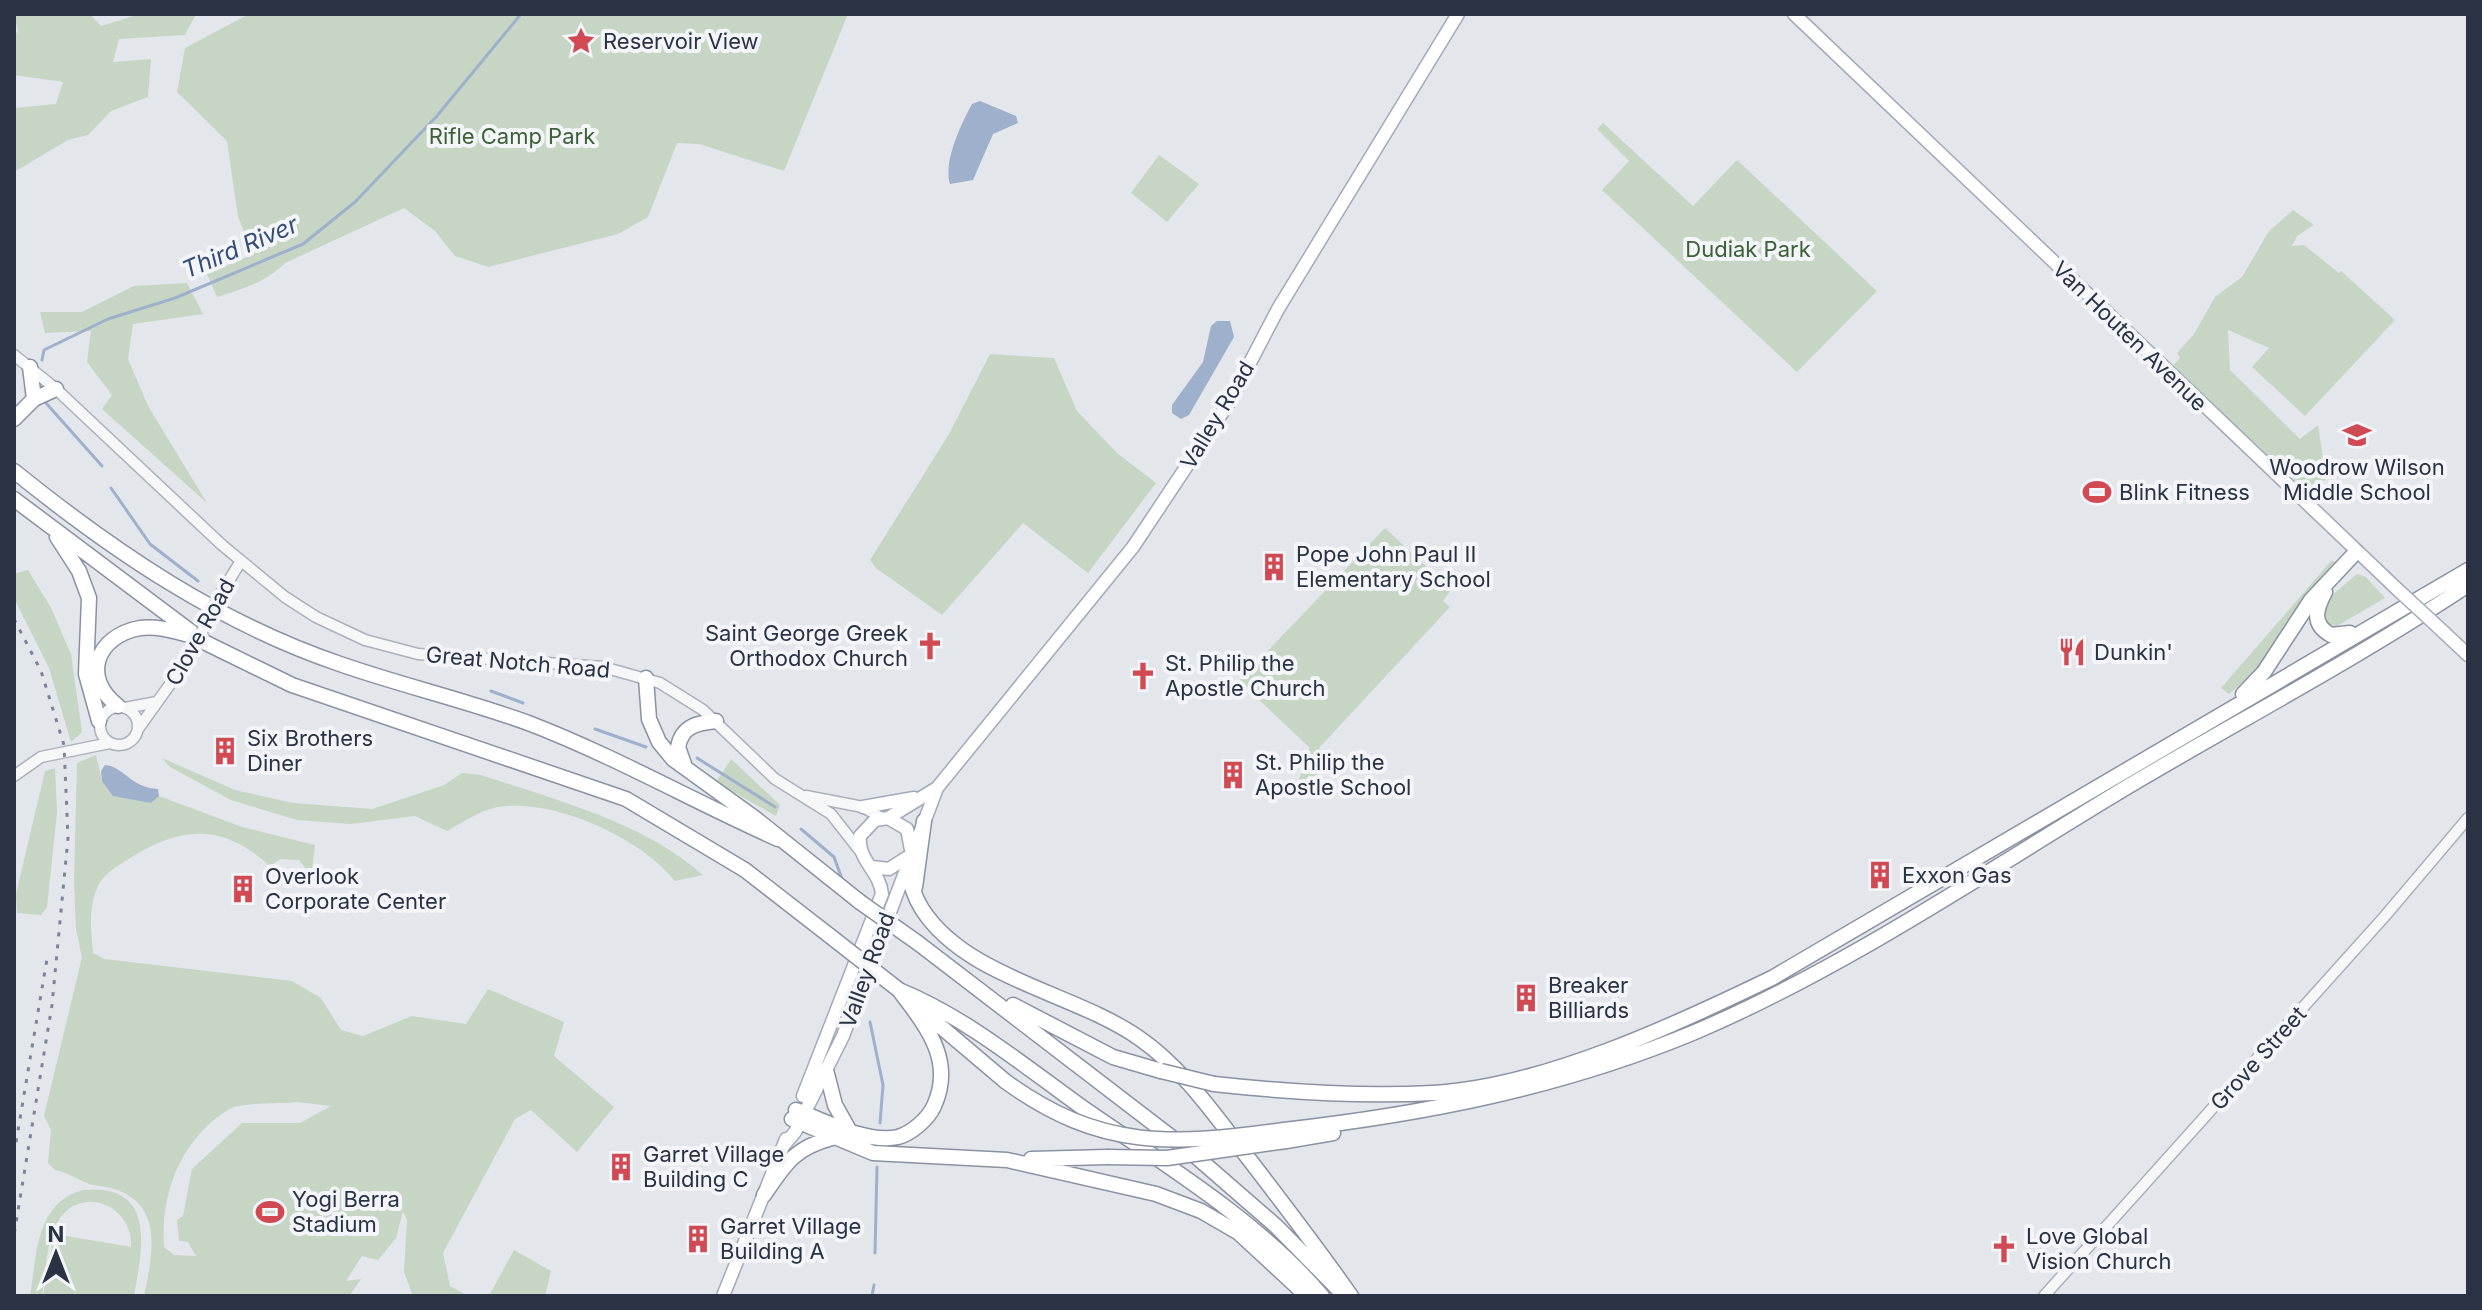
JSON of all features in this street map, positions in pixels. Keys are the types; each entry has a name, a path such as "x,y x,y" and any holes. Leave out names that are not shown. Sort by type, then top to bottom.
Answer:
{"highway":[{"path":"30,367 34,399"},
{"path":"14,419 34,399 56,389"},
{"path":"14,471 172,586 218,613 339,664 514,719 585,746 778,839"},
{"path":"14,499 197,637 292,685 626,799 745,870 899,990 1005,1081 1068,1118 1141,1139 1199,1141 1285,1135"},
{"path":"52,530 79,571 89,598 86,674 99,725"},
{"path":"2231,706 2258,680 2304,609 2356,552"},
{"path":"646,678 654,731 673,759 860,902 1034,1019 1113,1057 1214,1084 1316,1093 1434,1093 1501,1082 1637,1038 1772,978 2369,625 2468,570"},
{"path":"2338,571 2316,610 2319,625 2324,631 2337,636 2369,625"},
{"path":"798,1116 832,1138 873,1153 1007,1160 1167,1158 1400,1116 1538,1086 1597,1068 1693,1033 1758,1003 2468,585"},
{"path":"2430,610 2468,596"},
{"path":"122,707 100,689 96,673 99,658 114,640 148,627 197,637"},
{"path":"685,767 678,752 681,736 692,725 716,721"},
{"path":"914,895 924,821"},
{"path":"909,856 914,895 939,929 997,971 1082,1007 1139,1038 1168,1062 1216,1116 1351,1296"},
{"path":"918,943 1192,1153 1276,1226 1345,1296"},
{"path":"798,1116 872,1136 898,1137 929,1118 942,1088 942,1064 934,1039 899,990"},
{"path":"899,990 934,1004 987,1037 1205,1194 1280,1251 1322,1296"},
{"path":"826,1070 835,1105 849,1130"},
{"path":"764,1195 790,1157 813,1143 832,1138"},
{"path":"1007,1160 1156,1194 1201,1211 1239,1233 1307,1296"}],"main road":[{"name":"Valley Road","path":"798,1116 843,1036 937,788 1133,547 1230,401 1278,309 1458,14"},
{"name":"Van Houten Avenue","path":"1794,14 2356,552 2468,655"},
{"name":"Valley Road","path":"885,818 937,788"},
{"path":"863,807 917,797"},
{"path":"885,818 907,829 909,856 889,869 872,867 860,851 864,830 885,818"},
{"name":"Valley Road","path":"723,1296 798,1116 882,894 872,867"}],"street":[{"name":"Great Notch Road","path":"14,355 56,389 241,561 316,617 365,640 428,656 603,667 646,678 686,697 716,721 775,779 831,814 860,851"},
{"name":"Clove Road","path":"14,776 35,760 83,747 128,743 174,684 218,598 241,561"},
{"name":"Clove Road","path":"83,747 105,712 157,702"},
{"path":"122,707 136,717 138,729"},
{"path":"99,725 110,743"},
{"name":"Great Notch Road","path":"797,793 863,807 885,818"},
{"name":"Grove Street","path":"2044,1296 2385,916 2468,818"}],"green space":[{"path":"14,14 90,14 101,26 140,14 196,14 185,35 119,39 113,62 151,59 148,97 111,111 88,135 68,140 14,172 14,108 56,104 63,82 14,75 14,35 18,31"},
{"name":"Rifle Camp Park","path":"249,14 848,14 784,171 699,144 677,143 648,217 618,234 488,267 455,256 435,231 404,208 285,263 254,284 217,297 207,274 254,254 238,217 227,141 177,92 185,48"},
{"name":"Dudiak Park","path":"1603,123 1693,206 1737,160 1877,291 1797,372 1602,190 1629,161 1597,129"},
{"path":"1159,155 1199,184 1167,222 1131,193"},
{"path":"2293,210 2314,225 2297,236 2292,246 2304,245 2339,273 2341,271 2395,320 2305,416 2252,367 2269,348 2228,330 2230,370 2300,439 2318,425 2326,479 2311,491 2303,488 2172,367 2180,358 2177,353 2194,334 2215,297 2242,277 2269,231"},
{"path":"187,283 203,314 133,324 128,359 148,406 207,503 102,409 112,395 87,362 91,331 45,333 40,312 82,312 134,286"},
{"path":"990,354 1054,358 1077,411 1117,453 1156,483 1088,573 1023,523 942,615 876,568 870,560 949,434"},
{"path":"1385,528 1451,590 1443,601 1450,607 1319,748 1332,760 1296,795 1294,789 1308,759 1309,747 1239,681"},
{"path":"2331,561 2338,562 2262,666 2229,694 2221,688"},
{"path":"28,570 51,608 71,654 82,732 71,742 49,668 14,598 14,574"},
{"path":"2357,574 2366,577 2385,598 2337,626 2327,624 2324,602"},
{"path":"96,755 102,781 151,803 159,796 242,827 315,845 312,870 306,869 299,860 280,859 270,866 236,842 219,836 185,835 149,847 112,870 98,886 91,911 93,953 104,959 292,981 321,998 341,1030 363,1036 412,1016 466,1024 488,989 564,1022 554,1056 614,1107 577,1152 531,1110 515,1119 443,1253 450,1286 468,1296 413,1296 404,1272 407,1220 403,1211 396,1238 378,1260 362,1256 346,1281 361,1279 349,1296 144,1296 150,1265 151,1234 141,1207 130,1197 111,1188 89,1184 55,1170 48,1163 51,1130 44,1116 82,957 76,930 74,882 77,763","holes":["297,1102 331,1106 300,1123 242,1123 192,1169 183,1216 177,1220 179,1241 188,1242 196,1256 174,1255 164,1247 166,1207 177,1169 186,1152 212,1121 229,1109 242,1105"]},
{"path":"162,758 235,790 293,803 372,809 444,785 462,773 481,775 598,814 654,841 703,875 675,881 660,865 619,836 570,815 544,809 498,807 447,831 415,816 351,824 297,820 231,800 170,767"},
{"path":"731,759 780,805 776,816 716,782"},
{"path":"55,768 57,812 47,907 41,915 17,913 16,894 45,771"},
{"path":"83,1190 107,1191 124,1197 134,1208 140,1223 141,1240 134,1296 43,1296 54,1234 131,1247 125,1221 106,1205 94,1202 70,1208 60,1218 49,1245 42,1296 30,1296 37,1248 47,1218 55,1206"},
{"path":"514,1250 551,1271 545,1296 489,1296"}],"water":[{"path":"980,101 1016,116 1018,123 993,134 973,180 950,184 948,175 954,143 972,104"},
{"path":"1217,321 1230,321 1234,337 1189,415 1181,419 1172,413 1172,405 1203,362 1211,326"},
{"path":"105,765 141,785 158,789 159,796 151,803 113,796 102,781 101,771"}],"waterway":[{"name":"Third River","path":"42,360 44,350 108,319 175,298 303,244 355,202 436,117 521,14"},
{"name":"Third River","path":"46,403 102,466"},
{"name":"Third River","path":"111,488 150,544 198,581"},
{"name":"Third River","path":"491,691 523,703"},
{"name":"Third River","path":"595,729 646,747"},
{"name":"Third River","path":"697,758 775,807"},
{"name":"Third River","path":"801,829 834,857 842,879"},
{"name":"Third River","path":"870,1022 883,1085 880,1123"},
{"name":"Third River","path":"875,1253 877,1167"},
{"name":"Third River","path":"872,1296 874,1285"}],"railway":[{"path":"14,619 41,671 64,745 68,838 52,1005 14,1235"},
{"path":"14,1154 48,953"}],"place":[{"name":"Reservoir View","path":"581,41"},
{"name":"Woodrow Wilson Middle School","path":"2357,435"},
{"name":"Blink Fitness","path":"2097,492"},
{"name":"Pope John Paul II Elementary School","path":"1274,567"},
{"name":"Saint George Greek Orthodox Church","path":"930,646"},
{"name":"Dunkin'","path":"2072,652"},
{"name":"St. Philip the Apostle Church","path":"1143,676"},
{"name":"Six Brothers Diner","path":"225,751"},
{"name":"St. Philip the Apostle School","path":"1233,775"},
{"name":"Exxon Gas","path":"1880,875"},
{"name":"Overlook Corporate Center","path":"243,889"},
{"name":"Breaker Billiards","path":"1526,998"},
{"name":"Garret Village Building C","path":"621,1167"},
{"name":"Yogi Berra Stadium","path":"270,1212"},
{"name":"Garret Village Building A","path":"698,1239"},
{"name":"Love Global Vision Church","path":"2004,1249"}]}
